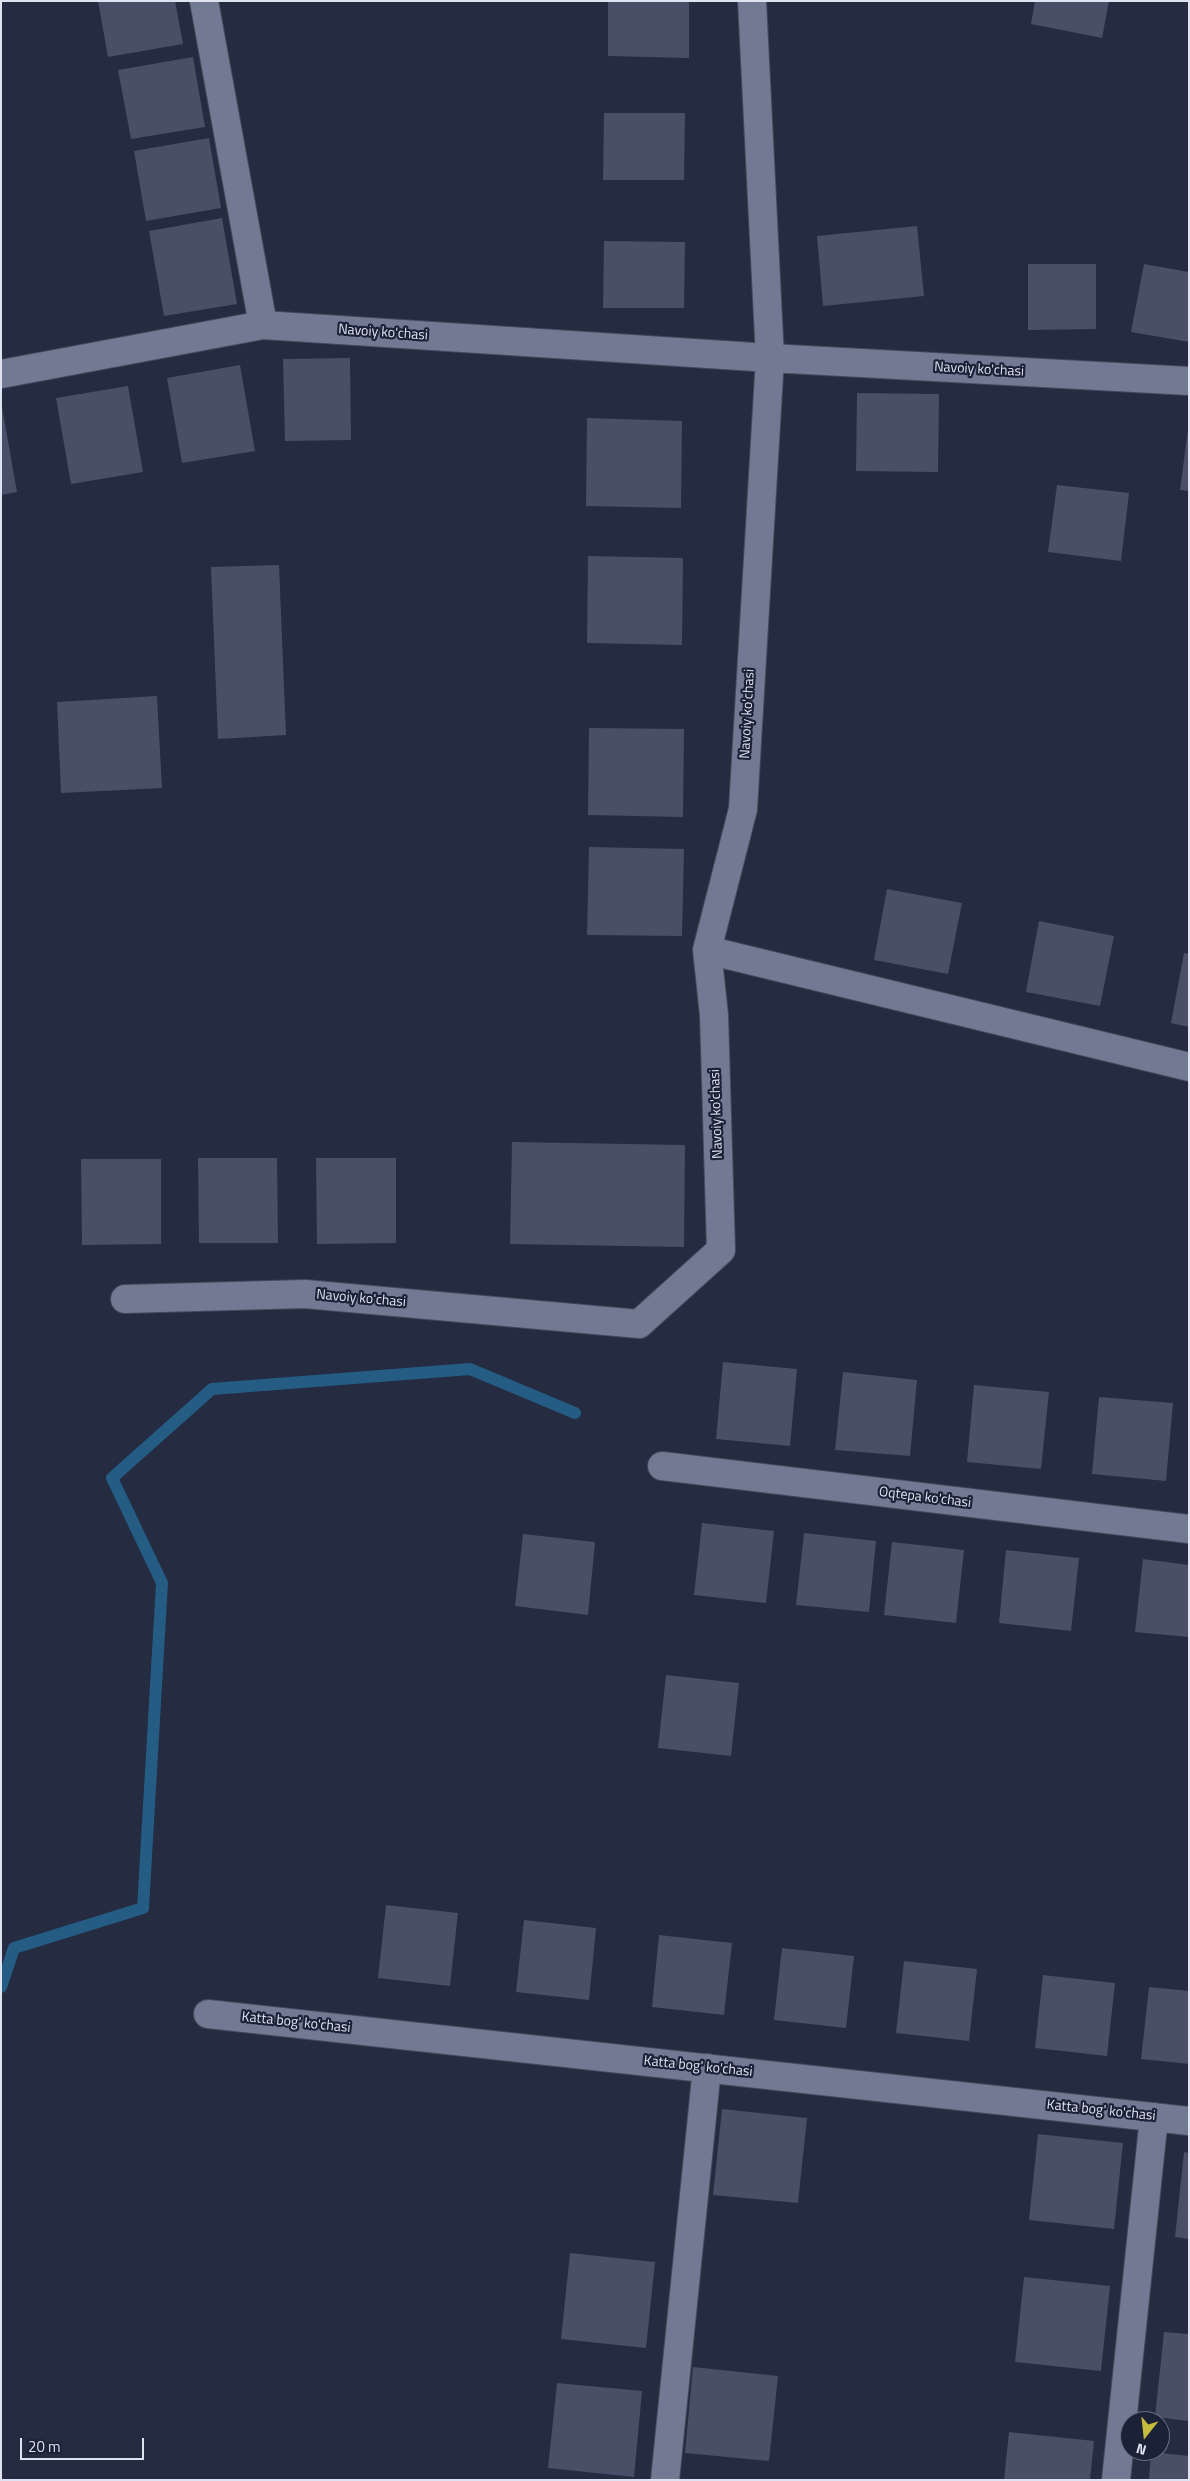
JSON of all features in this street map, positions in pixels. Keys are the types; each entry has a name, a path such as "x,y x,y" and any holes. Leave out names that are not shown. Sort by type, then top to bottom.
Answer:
{"street":[{"path":"204,1 263,325"},
{"path":"752,1 770,358"},
{"name":"Navoiy ko'chasi","path":"1,374 263,325 770,358 1189,381"},
{"name":"Navoiy ko'chasi","path":"125,1299 305,1294 638,1324 721,1250 714,1015 707,950 743,809 770,358"},
{"path":"707,950 1189,1067"},
{"name":"Oqtepa ko'chasi","path":"662,1466 1189,1529"},
{"name":"Katta bog' ko'chasi","path":"208,2014 1189,2121"},
{"path":"665,2480 707,2068"},
{"path":"1116,2480 1154,2117"}],"building":[{"path":"98,1 175,1 183,44 108,57"},
{"path":"608,1 689,1 689,58 608,56"},
{"path":"1035,1 1109,1 1102,38 1031,24"},
{"path":"193,57 205,127 131,139 118,70"},
{"path":"604,113 685,113 684,180 603,180"},
{"path":"209,138 221,208 146,221 134,151"},
{"path":"222,218 237,304 164,316 149,231"},
{"path":"917,226 924,296 823,306 817,236"},
{"path":"604,241 685,242 684,308 603,308"},
{"path":"1028,264 1096,264 1096,329 1028,330"},
{"path":"1144,264 1189,272 1189,342 1131,332"},
{"path":"350,358 351,440 285,441 283,359"},
{"path":"240,365 255,451 182,463 167,378"},
{"path":"128,386 143,472 71,484 56,398"},
{"path":"857,393 939,394 938,472 856,471"},
{"path":"1,408 17,492 1,495"},
{"path":"587,418 682,421 681,508 586,506"},
{"path":"1189,429 1189,491 1180,490"},
{"path":"1057,485 1129,493 1121,561 1048,552"},
{"path":"588,556 683,558 682,645 587,643"},
{"path":"279,565 286,735 218,739 211,567"},
{"path":"157,696 162,788 61,793 57,702"},
{"path":"589,728 684,729 683,817 588,815"},
{"path":"589,847 684,849 682,936 587,935"},
{"path":"887,889 962,903 948,974 874,960"},
{"path":"1039,921 1114,936 1100,1006 1026,992"},
{"path":"1184,953 1189,954 1189,1027 1171,1023"},
{"path":"512,1142 685,1145 684,1247 510,1244"},
{"path":"198,1158 277,1158 278,1243 199,1243"},
{"path":"316,1158 396,1158 396,1243 317,1244"},
{"path":"81,1159 161,1159 161,1244 82,1245"},
{"path":"723,1362 797,1369 790,1446 716,1439"},
{"path":"843,1372 917,1380 910,1456 835,1450"},
{"path":"974,1385 1049,1392 1041,1469 967,1462"},
{"path":"1099,1397 1173,1403 1166,1481 1092,1474"},
{"path":"702,1523 774,1531 766,1603 694,1595"},
{"path":"804,1533 876,1541 869,1612 796,1605"},
{"path":"523,1534 595,1542 588,1615 515,1606"},
{"path":"892,1542 964,1550 956,1623 884,1615"},
{"path":"1006,1550 1079,1558 1071,1631 999,1623"},
{"path":"1143,1559 1189,1565 1189,1637 1135,1632"},
{"path":"666,1675 739,1683 731,1756 658,1748"},
{"path":"386,1905 458,1913 450,1986 378,1978"},
{"path":"524,1920 596,1928 589,2000 516,1992"},
{"path":"659,1935 732,1943 724,2015 652,2007"},
{"path":"782,1948 854,1956 846,2028 774,2020"},
{"path":"904,1961 977,1969 969,2041 896,2033"},
{"path":"1043,1975 1115,1983 1107,2056 1035,2048"},
{"path":"1149,1987 1189,1991 1189,2064 1141,2059"},
{"path":"722,2109 807,2118 798,2203 713,2195"},
{"path":"1038,2134 1123,2143 1114,2229 1029,2220"},
{"path":"1184,2152 1189,2153 1189,2239 1175,2237"},
{"path":"570,2253 655,2262 646,2348 561,2339"},
{"path":"1024,2277 1110,2286 1101,2371 1015,2362"},
{"path":"1164,2332 1189,2334 1189,2421 1170,2419 1170,2411 1156,2411"},
{"path":"693,2367 778,2376 769,2461 685,2453"},
{"path":"557,2383 642,2391 634,2477 548,2468"},
{"path":"1009,2432 1094,2441 1090,2480 1004,2480"},
{"path":"1170,2454 1189,2456 1189,2480 1149,2480 1150,2461 1170,2461"}],"waterway":[{"path":"1,1987 14,1948 143,1908 162,1583 112,1478 212,1389 470,1369 575,1413"}]}
